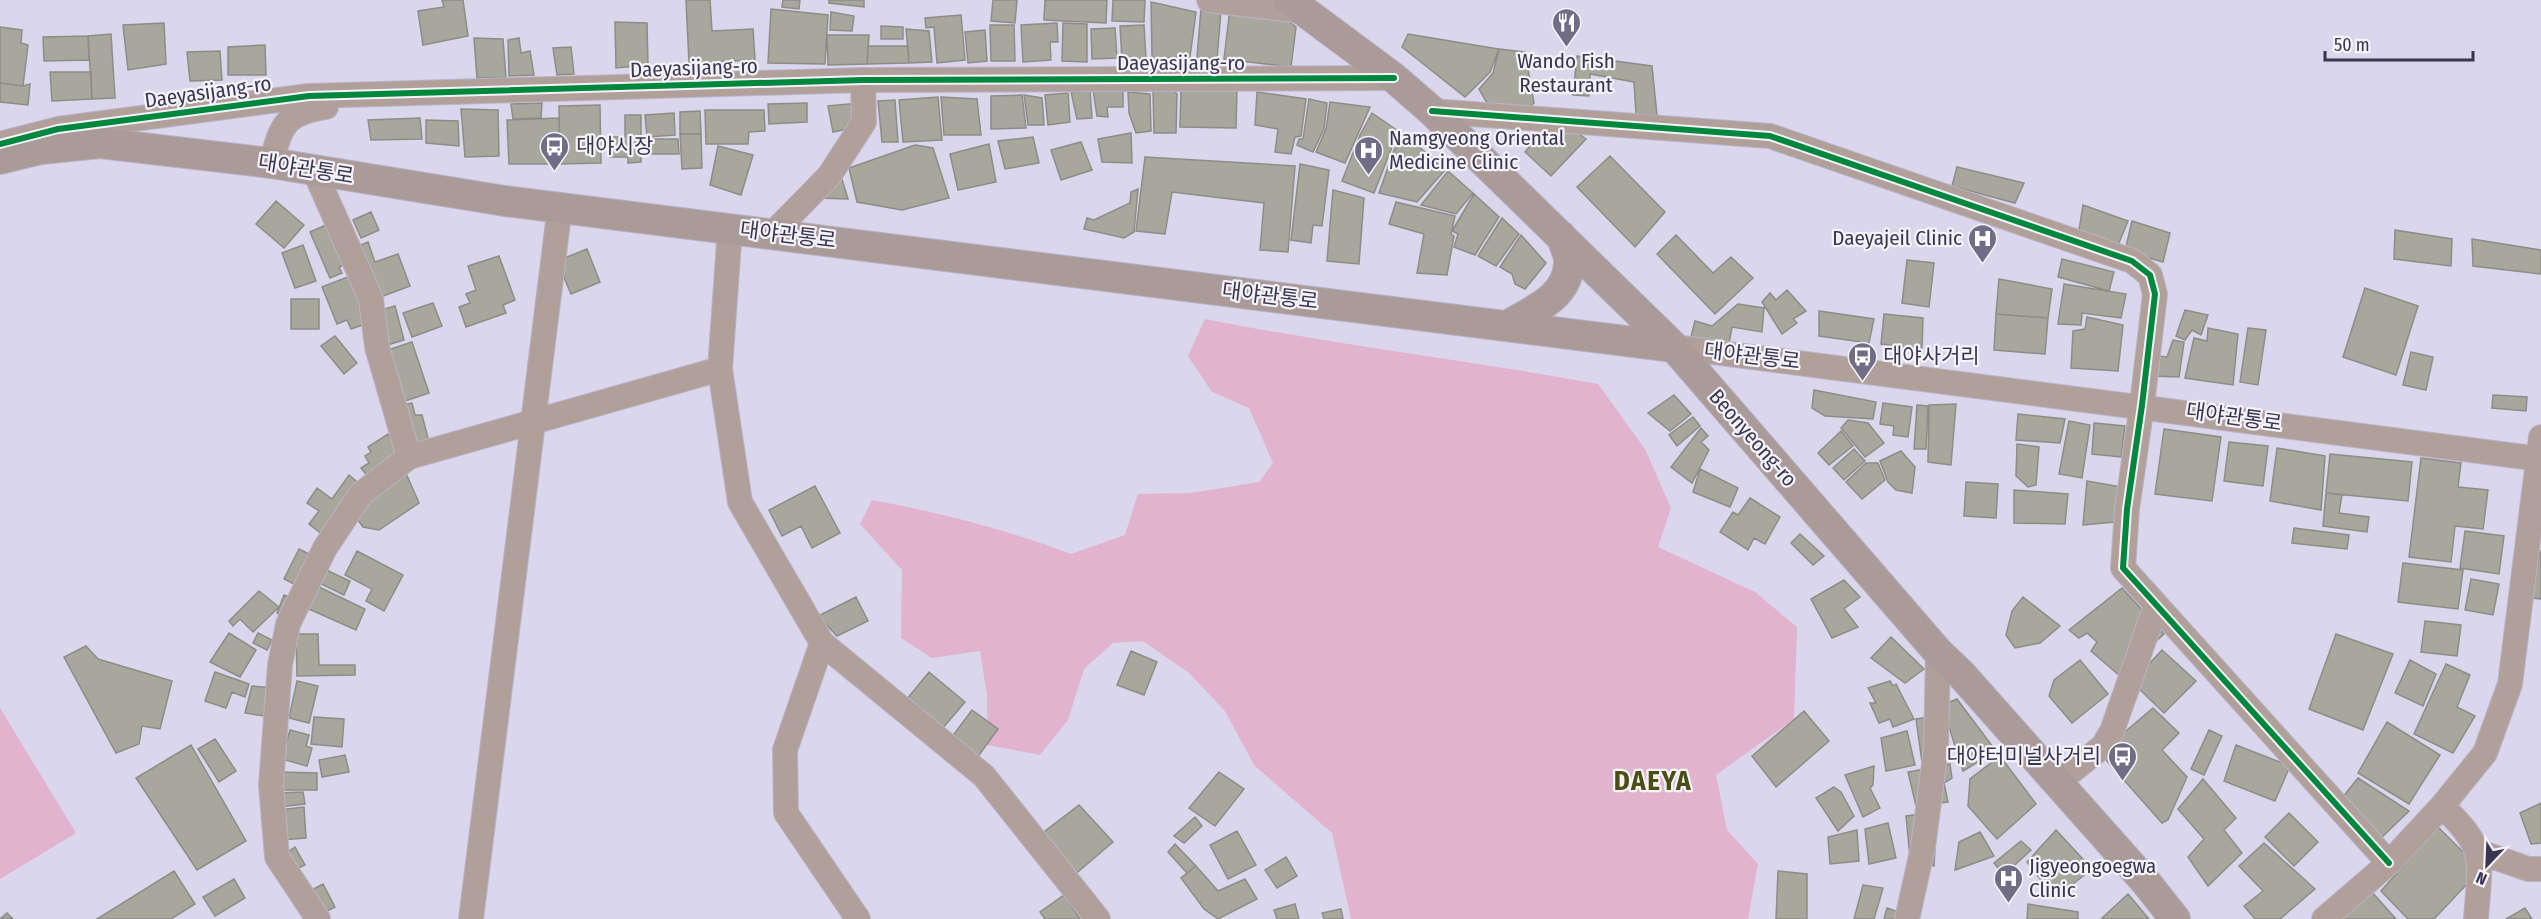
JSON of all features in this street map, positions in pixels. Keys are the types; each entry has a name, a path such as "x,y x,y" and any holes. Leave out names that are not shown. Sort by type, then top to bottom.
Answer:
{"main road":[{"name":"Beonyeong-ro","path":"1295,5 1394,78 1432,111 1674,347 1938,652 1961,674 2056,784 2145,881 2175,919"},
{"name":"대야관통로","path":"0,159 41,149 100,143 271,163 505,201 560,206 1674,347"},
{"path":"1508,326 1550,300 1564,287 1570,262 1561,236"}],"street":[{"path":"1209,0 1295,5"},
{"name":"Daeyasijang-ro","path":"0,144 58,129 309,96 863,80 1394,78"},
{"path":"773,233 829,176 864,122 863,80"},
{"path":"271,163 280,130 299,111 417,93"},
{"path":"1432,111 1770,136 2132,261 2150,275 2155,294 2127,509 2122,568 2389,862"},
{"path":"314,170 371,299 377,347 409,457"},
{"path":"471,919 560,206"},
{"path":"730,228 720,369 740,502 822,643 984,776 1098,919"},
{"name":"대야관통로","path":"1674,347 2540,451"},
{"path":"318,919 277,857 271,785 280,665 288,624 325,548 362,494 409,457 720,369"},
{"path":"2324,919 2389,862 2442,806 2485,753 2510,684 2540,451"},
{"path":"2056,784 2103,746 2112,730 2156,606"},
{"path":"822,643 785,750 786,813 858,919"},
{"path":"1907,919 1923,847 1936,749 1938,652"},
{"path":"2442,806 2476,843 2480,863 2476,919"},
{"path":"2477,851 2528,869 2541,869"}],"shaded area":[{"path":"1205,319 1598,384 1645,449 1671,508 1658,547 1755,592 1797,627 1794,719 1716,775 1727,830 1758,864 1748,919 1351,919 1332,833 1254,765 1225,711 1189,673 1143,641 1113,643 1084,669 1068,720 1040,755 988,745 987,695 980,651 932,658 901,638 902,570 860,524 872,500 973,522 1071,554 1125,535 1138,494 1191,493 1259,482 1273,463 1249,408 1212,392 1188,356"},
{"path":"0,708 76,833 0,879"}],"building":[{"path":"442,0 463,0 468,36 423,45 418,11 444,7"},
{"path":"686,0 710,0 712,31 753,29 755,60 689,63"},
{"path":"783,0 800,0 799,9 782,7"},
{"path":"829,0 864,0 864,7 829,3"},
{"path":"993,0 1017,0 1015,23 991,21"},
{"path":"1045,0 1107,0 1106,23 1044,20"},
{"path":"1113,0 1145,0 1144,22 1112,21"},
{"path":"1151,2 1196,12 1190,57 1152,58"},
{"path":"771,9 828,15 825,64 768,63"},
{"path":"1201,9 1221,11 1217,59 1197,57"},
{"path":"1230,9 1281,15 1296,27 1291,67 1224,59"},
{"path":"831,12 854,16 852,31 830,30"},
{"path":"961,15 965,60 937,63 934,27 926,28 925,18"},
{"path":"615,22 647,23 648,65 616,68"},
{"path":"164,23 166,64 128,70 123,25"},
{"path":"1057,23 1058,42 1050,42 1051,60 1023,62 1021,25"},
{"path":"1063,23 1087,24 1087,62 1062,61"},
{"path":"990,25 1014,25 1015,61 991,61"},
{"path":"1144,25 1146,59 1122,60 1120,26"},
{"path":"881,26 903,27 903,39 881,39"},
{"path":"0,27 22,30 21,43 28,45 23,86 0,83"},
{"path":"1115,28 1117,58 1092,59 1091,29"},
{"path":"906,29 929,31 932,62 909,63"},
{"path":"985,30 987,61 968,63 965,32"},
{"path":"111,34 115,98 92,99 88,36"},
{"path":"1408,34 1499,49 1490,72 1465,97 1402,47"},
{"path":"827,35 869,35 867,64 828,65"},
{"path":"88,36 89,60 44,61 43,37"},
{"path":"474,38 503,39 506,78 477,78"},
{"path":"519,38 521,53 530,51 534,75 509,76 508,40"},
{"path":"265,45 266,75 228,75 228,47"},
{"path":"868,46 908,46 909,63 867,64"},
{"path":"571,47 574,74 557,75 553,48"},
{"path":"1499,49 1525,52 1534,103 1519,115 1491,110 1479,89 1493,73"},
{"path":"220,51 222,80 190,81 187,52"},
{"path":"1577,56 1652,66 1657,115 1636,114 1634,82 1590,74 1589,96 1573,95"},
{"path":"50,72 91,72 92,99 52,101"},
{"path":"0,83 23,86 30,84 28,105 0,102"},
{"path":"1181,89 1237,90 1236,128 1180,127"},
{"path":"1093,90 1123,91 1123,107 1107,107 1108,117 1097,116"},
{"path":"1090,91 1092,118 1077,119 1071,92"},
{"path":"1153,91 1174,91 1177,94 1176,133 1154,133"},
{"path":"1128,92 1150,94 1151,131 1136,133 1129,113"},
{"path":"1257,92 1306,99 1301,136 1295,137 1291,154 1275,152 1278,129 1255,125"},
{"path":"1068,93 1070,122 1048,125 1045,95"},
{"path":"1022,95 1026,128 991,129 991,96"},
{"path":"1024,95 1042,98 1044,125 1028,125"},
{"path":"938,97 942,140 903,142 899,100"},
{"path":"941,97 977,99 981,135 944,135"},
{"path":"1309,99 1327,103 1324,129 1313,152 1297,145 1299,139 1303,139"},
{"path":"895,100 898,142 882,142 878,101"},
{"path":"1330,102 1370,107 1345,163 1316,152 1326,129"},
{"path":"542,103 541,118 513,119 511,104"},
{"path":"807,103 807,122 769,124 768,104"},
{"path":"859,103 858,127 833,132 828,106"},
{"path":"600,105 601,163 560,164 559,106"},
{"path":"461,109 498,110 499,156 465,157"},
{"path":"705,110 764,110 765,131 749,132 748,144 706,144"},
{"path":"700,111 701,134 680,134 680,112"},
{"path":"674,113 675,135 647,137 645,115"},
{"path":"1372,113 1401,133 1392,147 1374,193 1342,181 1360,135"},
{"path":"625,115 641,115 641,162 628,163 628,157 610,157 610,137 625,137"},
{"path":"420,118 422,139 371,140 368,120"},
{"path":"559,118 560,164 509,164 507,120"},
{"path":"426,120 458,121 459,146 426,143"},
{"path":"1542,132 1578,133 1586,139 1551,176 1525,152"},
{"path":"1131,133 1132,163 1102,162 1098,139"},
{"path":"680,134 701,134 702,168 682,169"},
{"path":"1405,134 1445,170 1417,202 1379,193 1394,150"},
{"path":"1033,137 1039,163 1005,169 998,141"},
{"path":"647,139 678,139 679,154 647,154"},
{"path":"1081,142 1092,170 1061,180 1051,150"},
{"path":"989,144 996,182 958,190 950,154"},
{"path":"915,145 933,148 949,198 902,210 857,202 849,168"},
{"path":"718,146 753,155 741,195 710,185"},
{"path":"1610,156 1665,212 1635,247 1577,187"},
{"path":"1145,157 1295,166 1288,252 1260,250 1264,203 1172,192 1165,234 1136,231"},
{"path":"1300,164 1329,170 1322,226 1313,225 1311,243 1291,240"},
{"path":"1957,167 2024,183 2015,203 1952,186"},
{"path":"1448,171 1473,193 1456,214 1421,205"},
{"path":"840,173 848,199 819,198"},
{"path":"1138,189 1134,232 1124,238 1084,229 1087,218 1094,220 1130,203 1131,192"},
{"path":"1333,190 1364,198 1359,264 1327,261"},
{"path":"1474,194 1499,217 1475,255 1454,247 1458,234 1452,231"},
{"path":"276,201 304,225 284,248 256,224"},
{"path":"1396,202 1455,216 1447,275 1417,273 1424,234 1389,224"},
{"path":"2083,205 2128,221 2118,245 2079,230"},
{"path":"371,212 379,230 361,238 353,220"},
{"path":"1502,218 1519,234 1496,266 1478,256"},
{"path":"2132,221 2170,233 2163,262 2125,251"},
{"path":"326,225 344,265 339,267 342,273 330,278 310,232"},
{"path":"2395,230 2452,239 2451,266 2394,259"},
{"path":"1521,235 1546,263 1525,289 1515,284 1512,274 1500,267"},
{"path":"1676,235 1713,273 1731,257 1753,278 1715,314 1657,254"},
{"path":"2472,239 2541,250 2541,274 2473,266"},
{"path":"368,242 375,262 398,254 410,286 375,299 356,247"},
{"path":"303,245 316,281 295,288 282,253"},
{"path":"587,249 600,282 571,294 557,261"},
{"path":"499,256 515,300 503,305 506,313 466,327 459,307 470,303 466,294 476,290 468,266"},
{"path":"2062,259 2114,272 2109,291 2058,277"},
{"path":"1907,260 1934,263 1929,307 1902,303"},
{"path":"353,275 371,322 351,329 347,320 337,324 322,287"},
{"path":"1999,279 2052,289 2048,318 1996,314"},
{"path":"2064,284 2126,294 2121,318 2082,313 2081,325 2058,324"},
{"path":"2365,288 2418,306 2396,375 2343,357"},
{"path":"1787,290 1806,311 1793,319 1797,323 1782,334 1762,302 1770,293 1776,300"},
{"path":"291,299 319,299 319,329 291,329"},
{"path":"433,303 442,326 412,337 403,313"},
{"path":"1738,304 1764,308 1762,332 1732,327 1728,349 1690,341 1695,321 1712,326"},
{"path":"395,306 404,340 384,346 374,312"},
{"path":"2185,310 2208,315 2201,335 2192,330 2185,340 2176,336"},
{"path":"1819,311 1874,319 1869,343 1819,336"},
{"path":"1884,314 1923,318 1922,349 1881,344"},
{"path":"1996,314 2048,318 2045,354 1994,350"},
{"path":"2087,317 2123,325 2118,371 2071,368 2073,331 2085,329"},
{"path":"2208,328 2238,334 2233,385 2185,378 2194,338 2207,341"},
{"path":"2248,328 2266,330 2258,385 2240,382"},
{"path":"335,336 357,363 344,374 321,346"},
{"path":"2173,340 2184,342 2179,377 2150,376 2152,355 2167,357"},
{"path":"412,342 429,393 402,402 385,351"},
{"path":"2411,352 2433,357 2426,390 2403,385"},
{"path":"1814,390 1876,402 1873,419 1825,416 1812,408"},
{"path":"1674,395 1691,414 1670,431 1648,413"},
{"path":"2493,395 2527,397 2526,411 2492,408"},
{"path":"412,403 415,415 422,415 430,446 410,450 399,405"},
{"path":"1883,403 1912,407 1908,437 1893,435 1894,426 1880,424"},
{"path":"1956,404 1951,465 1928,462 1929,405"},
{"path":"1917,405 1928,406 1926,449 1914,449"},
{"path":"2018,414 2065,419 2060,443 2016,440"},
{"path":"1693,417 1700,426 1677,446 1669,435"},
{"path":"1848,420 1868,423 1884,443 1865,457 1841,428"},
{"path":"2069,421 2090,425 2082,478 2059,474"},
{"path":"2094,423 2125,426 2121,457 2092,454"},
{"path":"1701,428 1708,436 1701,442 1709,450 1692,483 1671,467"},
{"path":"2164,429 2221,437 2212,501 2155,494"},
{"path":"1841,431 1853,446 1829,465 1818,453"},
{"path":"388,434 402,455 368,477 361,468 369,463 365,456 371,452 368,447"},
{"path":"2229,442 2268,446 2263,486 2224,481"},
{"path":"2017,444 2039,447 2036,485 2028,487 2016,476"},
{"path":"2277,448 2325,456 2321,510 2270,501"},
{"path":"1854,449 1865,461 1844,480 1833,468"},
{"path":"1901,451 1915,467 1912,493 1896,490 1888,482 1880,461"},
{"path":"2330,454 2412,462 2408,501 2326,493"},
{"path":"2421,458 2461,463 2458,487 2488,490 2483,529 2455,526 2451,562 2409,557"},
{"path":"1866,463 1878,463 1885,480 1862,499 1846,482"},
{"path":"1700,469 1738,488 1730,507 1693,492"},
{"path":"405,471 419,503 379,530 363,527 353,513"},
{"path":"349,475 361,485 323,535 309,524 319,511 307,503 317,488 332,499"},
{"path":"2087,481 2122,487 2115,522 2083,525"},
{"path":"1966,482 1998,484 1996,518 1964,516"},
{"path":"815,486 840,533 812,548 801,526 782,536 769,510"},
{"path":"2014,490 2068,494 2065,524 2014,523"},
{"path":"2326,493 2342,495 2339,513 2369,517 2367,532 2323,526"},
{"path":"1750,498 1780,517 1765,544 1754,538 1748,550 1720,532 1733,512 1738,515"},
{"path":"2294,528 2349,535 2347,549 2292,543"},
{"path":"2465,531 2504,536 2499,574 2460,568"},
{"path":"1800,534 1824,556 1813,565 1791,543"},
{"path":"299,549 313,556 298,586 284,579"},
{"path":"357,551 403,575 384,611 366,601 372,589 345,575"},
{"path":"2541,551 2541,599 2532,598"},
{"path":"2403,563 2463,570 2458,609 2398,602"},
{"path":"322,568 350,581 344,595 315,581"},
{"path":"2471,579 2499,584 2493,615 2465,610"},
{"path":"1844,580 1860,597 1844,609 1858,627 1832,638 1811,599"},
{"path":"319,587 365,609 356,630 309,609"},
{"path":"2122,588 2164,634 2119,675 2091,651 2097,642 2087,633 2079,638 2069,630"},
{"path":"259,591 279,607 253,632 240,619 233,626 229,621"},
{"path":"284,595 292,598 285,616 277,613"},
{"path":"856,597 868,621 837,636 818,616"},
{"path":"2023,597 2060,626 2040,643 2015,648 2006,635 2012,611"},
{"path":"2425,621 2461,625 2457,656 2421,652"},
{"path":"229,633 256,650 240,677 210,662"},
{"path":"258,633 272,640 267,650 253,643"},
{"path":"296,634 318,634 319,665 355,665 355,675 297,676"},
{"path":"2336,634 2393,654 2363,730 2309,709"},
{"path":"1891,637 1924,669 1905,683 1871,658"},
{"path":"86,646 98,659 172,681 160,729 142,726 139,744 116,753 64,657"},
{"path":"2162,650 2196,681 2164,713 2132,682"},
{"path":"1131,651 1157,662 1144,695 1117,685"},
{"path":"2080,660 2108,694 2072,723 2049,696 2054,680"},
{"path":"2410,660 2436,674 2423,706 2395,693"},
{"path":"2446,664 2470,675 2457,707 2475,716 2453,753 2414,734"},
{"path":"215,672 249,684 245,697 232,692 226,708 205,701"},
{"path":"929,672 965,702 942,729 907,699"},
{"path":"297,681 318,686 309,723 289,718"},
{"path":"1890,681 1893,686 1896,684 1914,719 1893,727 1890,719 1879,723 1870,703 1876,703 1868,688"},
{"path":"252,686 274,688 271,717 245,713"},
{"path":"1957,699 1996,751 1963,771 1942,705"},
{"path":"2153,708 2179,733 2162,750 2187,777 2168,820 2162,823 2100,753"},
{"path":"972,710 998,729 977,758 951,738"},
{"path":"1804,711 1829,741 1776,787 1752,756"},
{"path":"1937,716 1947,756 1922,762 1916,719"},
{"path":"314,717 344,719 342,747 311,744"},
{"path":"2387,722 2440,755 2409,804 2358,773"},
{"path":"290,730 309,735 306,746 312,748 307,766 282,759"},
{"path":"2209,730 2222,736 2204,775 2191,769"},
{"path":"1907,731 1915,765 1886,771 1881,738"},
{"path":"215,739 236,771 219,782 198,749"},
{"path":"191,745 246,841 197,870 136,778"},
{"path":"2236,745 2290,766 2275,801 2224,781"},
{"path":"345,755 349,772 322,777 319,760"},
{"path":"2000,756 2036,804 1997,839 1968,806 1970,779"},
{"path":"1950,764 1952,778 1944,783 1948,802 1916,806 1908,772"},
{"path":"1874,766 1873,785 1870,788 1880,808 1863,817 1845,775"},
{"path":"279,772 317,773 317,790 279,790"},
{"path":"1219,772 1244,789 1215,826 1189,808"},
{"path":"2358,778 2409,811 2381,838 2338,803"},
{"path":"2203,779 2236,818 2224,830 2242,853 2208,886 2188,857 2204,839 2178,809"},
{"path":"1834,787 1841,792 1854,816 1838,831 1816,798"},
{"path":"303,792 305,804 279,807 277,793"},
{"path":"2541,803 2541,843 2531,844 2520,813"},
{"path":"1079,805 1113,842 1072,877 1040,835"},
{"path":"304,807 306,838 281,840 279,810"},
{"path":"1937,812 1934,866 1910,858 1906,816"},
{"path":"2289,813 2318,842 2294,866 2265,837"},
{"path":"1195,817 1202,826 1184,843 1174,836"},
{"path":"1888,823 1896,858 1869,864 1865,829"},
{"path":"2438,827 2469,858 2468,883 2434,919 2408,919 2381,891"},
{"path":"1857,830 1859,861 1830,864 1828,837"},
{"path":"2056,830 2092,869 2055,898 2027,862"},
{"path":"1237,831 1256,865 1228,879 1210,845"},
{"path":"1980,832 1994,856 1955,870 1959,842"},
{"path":"2021,841 2031,850 2004,875 1994,863"},
{"path":"2264,843 2315,889 2280,919 2255,919 2244,906 2263,891 2239,866"},
{"path":"1175,844 1196,866 1187,873 1168,852"},
{"path":"295,847 305,865 294,870 285,854"},
{"path":"1286,857 1297,876 1277,888 1265,870"},
{"path":"1196,866 1218,891 1245,879 1257,899 1218,919 1204,909 1181,878"},
{"path":"174,871 195,904 171,919 97,919"},
{"path":"1778,871 1807,874 1807,919 1776,919"},
{"path":"234,879 245,898 215,916 203,897"},
{"path":"323,884 335,907 318,916 306,893"},
{"path":"1863,885 1883,888 1874,919 1854,919"},
{"path":"2371,891 2396,919 2339,919"},
{"path":"2128,894 2149,919 2101,919"},
{"path":"1064,895 1080,919 1045,919 1040,912"},
{"path":"1295,904 1299,919 1277,919 1274,910"},
{"path":"2028,904 2078,912 2078,919 2027,919"},
{"path":"1887,908 1918,919 1884,919"},
{"path":"2525,908 2532,919 2506,919"},
{"path":"1341,909 1343,919 1324,919 1322,913"},
{"path":"7,913 13,919 0,919"}],"cycle path":[{"path":"0,144 58,129 309,96 863,80 1394,78"},
{"path":"1432,111 1770,136 2132,261 2150,275 2155,294 2127,509 2123,568 2389,863"}],"place":[{"name":"Wando Fish Restaurant","path":"1566,48"},
{"name":"대야시장","path":"555,172"},
{"name":"Namgyeong Oriental Medicine Clinic","path":"1368,176"},
{"name":"Daeyajeil Clinic","path":"1983,264"},
{"name":"대야사거리","path":"1862,382"},
{"name":"대야터미널사거리","path":"2122,782"},
{"name":"Jigyeongoegwa Clinic","path":"2008,904"}],"district":[{"name":"DAEYA","path":"1653,781"}]}
